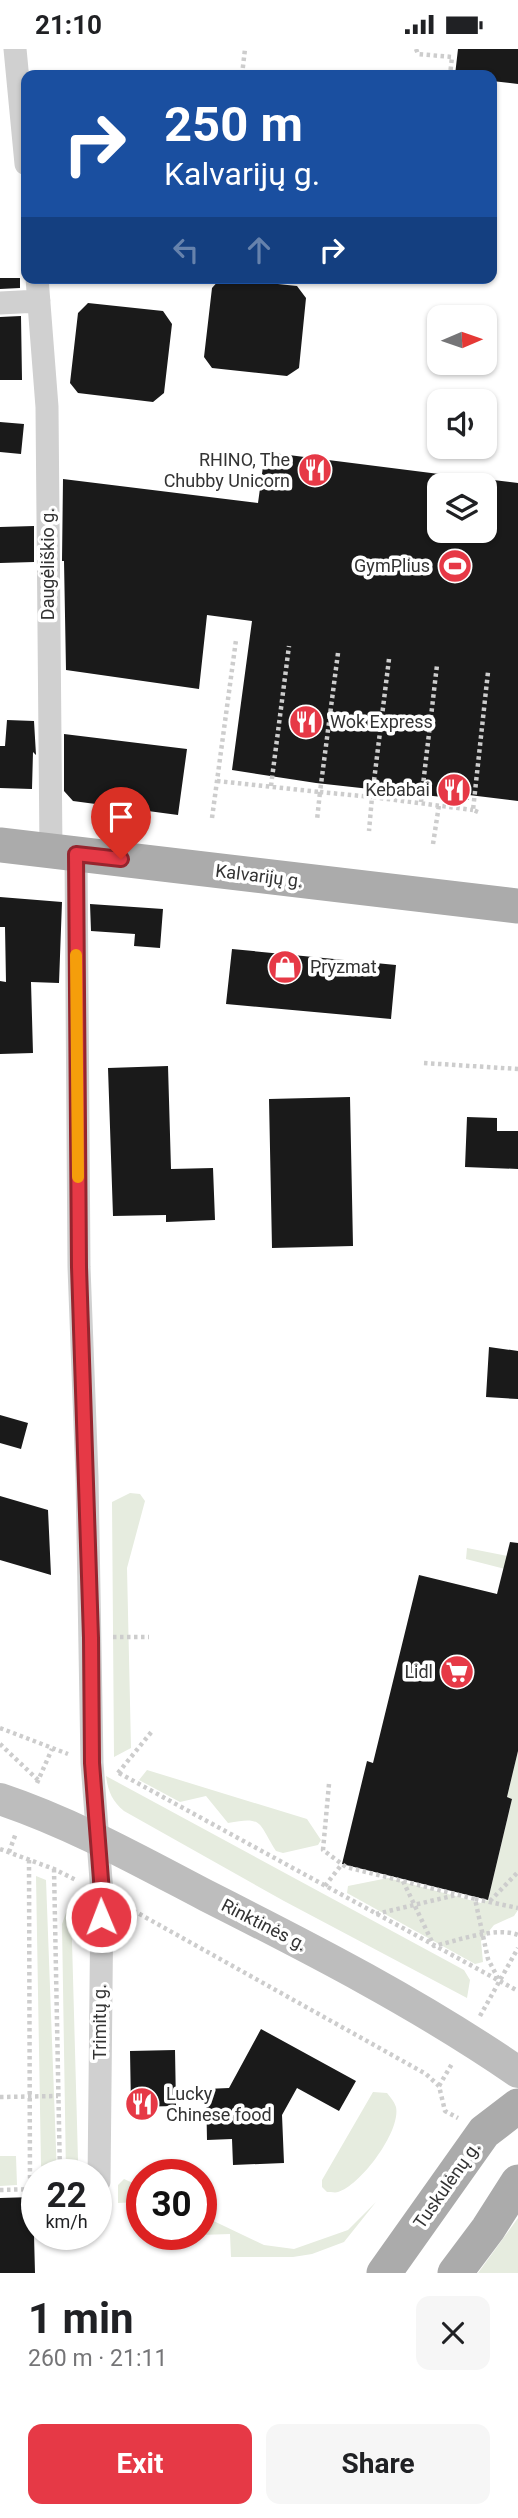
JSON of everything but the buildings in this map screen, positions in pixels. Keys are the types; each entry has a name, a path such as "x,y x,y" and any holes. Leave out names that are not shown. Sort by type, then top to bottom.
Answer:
{"main road":[{"name":"Kalvarijų g.","path":"0,845 518,906"},
{"name":"Rinktinės g.","path":"0,1799 97,1840 351,1969 468,2037 518,2072"},
{"name":"Tuskulėnų g.","path":"384,2273 484,2132 518,2106"},
{"path":"455,2273 518,2182"}],"street":[{"path":"15,49 15,87 21,129"},
{"path":"0,303 38,290"},
{"name":"Daugėliškio g.","path":"38,290 47,407 63,853"},
{"name":"Trimitų g.","path":"63,853 87,1477 92,1763 102,1893 99,2159"}],"path":[{"path":"243,70 245,49"},
{"path":"416,49 418,54 452,57 451,70"},
{"path":"212,818 236,640"},
{"path":"271,786 289,646"},
{"path":"317,820 338,653"},
{"path":"369,831 389,659"},
{"path":"421,803 437,665"},
{"path":"217,781 475,811 488,672"},
{"path":"433,844 439,805"},
{"path":"424,1063 518,1069"},
{"path":"91,1638 149,1637"},
{"path":"0,1728 118,1773 518,1991"},
{"path":"118,1773 153,1730"},
{"path":"0,1744 38,1780"},
{"path":"329,1784 323,1850 342,1864 518,1908"},
{"path":"0,1849 54,1869 102,1893 426,2074 439,2086"},
{"path":"29,1860 30,2159"},
{"path":"324,1886 342,1864"},
{"path":"54,1869 60,2159"},
{"path":"490,1902 518,1872"},
{"path":"402,1881 433,1946"},
{"path":"375,1914 456,1894"},
{"path":"475,1899 488,1959 500,1982"},
{"path":"433,1946 483,1934 510,1932 518,1935"},
{"path":"500,1982 518,1948"},
{"path":"0,2097 58,2096"},
{"path":"0,2190 21,2189"}],"shaded area":[{"path":"130,1493 140,1494 145,1501 127,1568 131,1748 114,1757 112,1502"},
{"path":"467,1548 518,1558 513,1571 466,1559"},
{"path":"518,1751 518,1910 514,1916 494,1925 481,1941 483,1962 475,1964 347,1893 348,1886 388,1878 481,1903 488,1900 512,1799 507,1797"},
{"path":"147,1770 307,1819 321,1840 318,1845 283,1853 276,1851 259,1824 248,1820 228,1823 206,1796 180,1802 139,1780"},
{"path":"106,1776 464,1970 470,1980 467,1998 284,1901 124,1811 111,1795"},
{"path":"36,1876 46,1880 56,2159 41,2159"},
{"path":"69,1904 76,1911 72,1941 78,2159 66,2159 62,1924"},
{"path":"373,2092 387,2093 396,2107 396,2117 386,2143 357,2179 338,2192 327,2192 322,2187 322,2180"},
{"path":"0,2156 16,2156 17,2185 0,2186"},
{"path":"126,2180 126,2203 118,2203 118,2185"},
{"path":"376,2202 344,2242 312,2254 293,2257 231,2257 230,2234 217,2234 217,2223 264,2245 294,2249 348,2230"},
{"path":"518,2218 518,2273 478,2273"}],"slow traffic":[{"path":"76,955 78,1177"}],"place":[{"name":"RHINO, The Chubby Unicorn","path":"315,470"},
{"name":"GymPlius","path":"455,566"},
{"name":"Wok Express","path":"306,722"},
{"name":"Kebabai","path":"454,790"},
{"name":"Pryzmat","path":"285,967"},
{"name":"Lidl","path":"457,1672"},
{"name":"Lucky Chinese food","path":"142,2104"}],"route":[{"path":"101,1917 102,1893 92,1763 87,1477 79,1267 76,854 121,859"}]}
